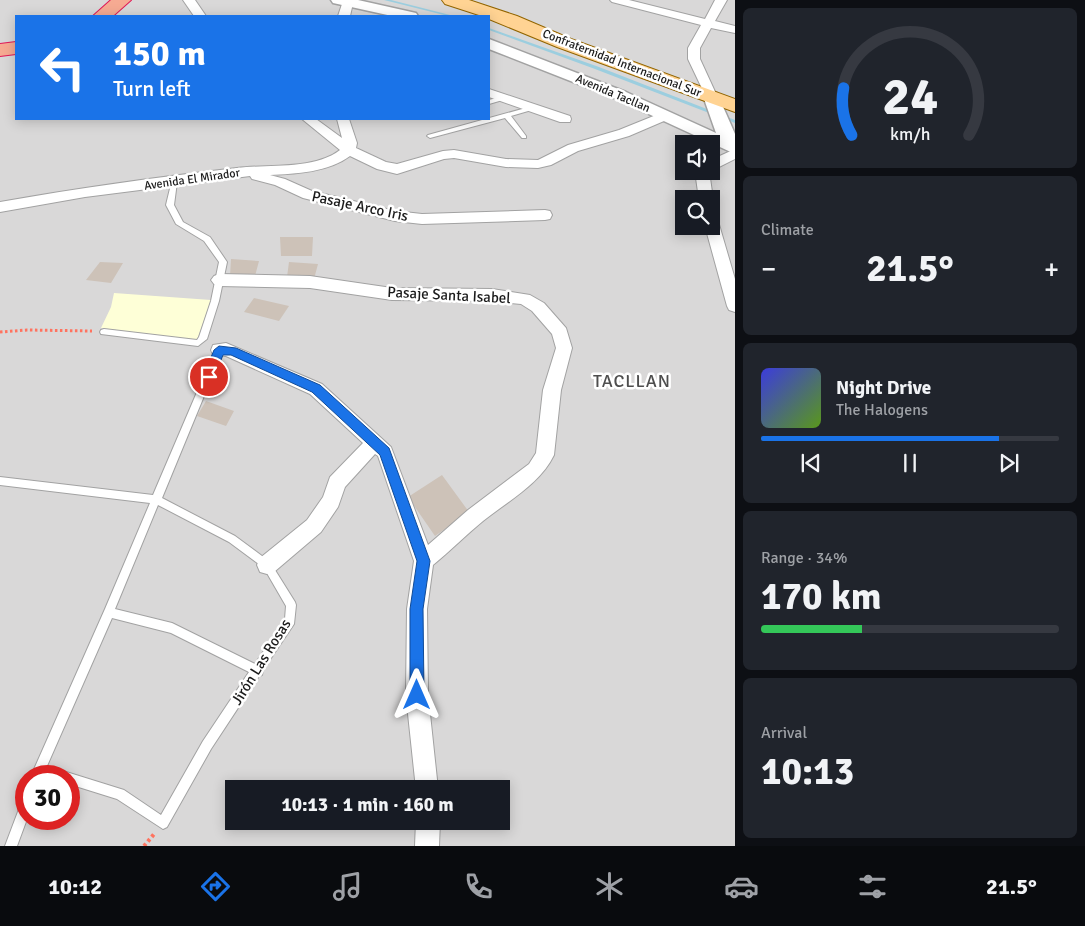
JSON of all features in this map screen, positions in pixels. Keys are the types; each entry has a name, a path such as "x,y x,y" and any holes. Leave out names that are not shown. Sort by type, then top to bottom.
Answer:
{"highway":[{"path":"103,15 122,0"},
{"path":"0,50 15,48"}],"main road":[{"name":"Confraternidad Internacional Sur","path":"451,0 512,20 564,43 713,100 735,106"}],"street":[{"path":"189,0 199,15"},
{"path":"721,0 696,42 693,53 732,142"},
{"path":"621,1 735,30"},
{"path":"343,6 404,15"},
{"name":"Avenida Tacllan","path":"490,44 602,87 732,142"},
{"path":"490,93 565,119"},
{"path":"309,120 348,150 389,169 403,168 443,155 454,154 506,163 538,164 546,162 573,148 624,133 666,115"},
{"path":"342,120 350,144 348,150"},
{"name":"Avenida El Mirador","path":"0,207 85,192 174,182 239,172 296,169 336,160 348,150"},
{"path":"720,161 735,153"},
{"name":"Pasaje Arco Iris","path":"239,172 280,182 308,195 395,216 431,219 545,215"},
{"path":"715,235 735,306"},
{"name":"Pasaje Santa Isabel","path":"219,280 310,282 392,294 492,295 524,299 538,307 560,332 564,348 552,390 545,455 536,470 475,516 424,561"},
{"path":"219,350 232,351 316,389 385,452 424,561 417,609 417,695 426,780"},
{"path":"267,565 314,526 332,501 337,483 375,442"},
{"path":"427,846 428,830"}],"lane":[{"path":"490,102 504,98"},
{"path":"430,136 533,108"},
{"path":"506,116 524,137"},
{"path":"104,332 198,343 203,339 215,301 223,262 207,239 180,224 170,205 174,182"},
{"path":"42,765 157,500 219,350"},
{"name":"Jirón Las Rosas","path":"0,481 157,500 232,539 267,565 291,606 290,620 258,671 207,744 163,824 120,794 80,781"},
{"path":"109,612 172,628 258,671"},
{"path":"11,846 17,830"}],"path":[{"path":"0,332 27,330 104,332"}],"shaded area":[{"path":"0,0 735,0 735,846 0,846"},
{"path":"114,293 211,300 197,340 101,328 111,307"}],"building":[{"path":"280,237 313,237 312,256 281,256"},
{"path":"231,259 259,261 255,276 230,276"},
{"path":"100,262 123,263 111,283 86,280"},
{"path":"289,262 318,264 314,279 287,277"},
{"path":"254,298 289,306 279,321 244,312"},
{"path":"206,401 234,411 226,426 197,416"},
{"path":"442,475 469,512 435,536 408,497"}],"waterway":[{"path":"386,0 448,15"},
{"path":"490,29 597,68 735,122"}],"district":[{"name":"TACLLAN","path":"632,381"}],"route":[{"path":"209,377 219,350 226,349 232,351 316,389 385,452 424,561 417,609 417,695"}]}
